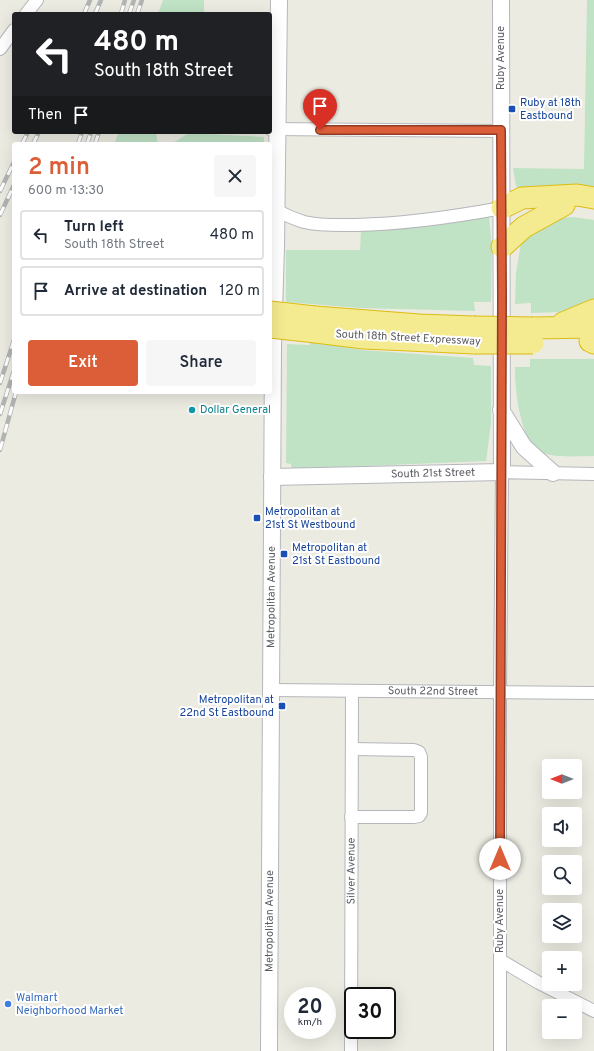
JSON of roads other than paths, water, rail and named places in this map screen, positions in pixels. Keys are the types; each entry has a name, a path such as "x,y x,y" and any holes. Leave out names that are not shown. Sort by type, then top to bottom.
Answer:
{"highway":[{"path":"502,208 522,198 577,195 594,198"},
{"path":"502,208 521,209 564,205 582,207 594,211"},
{"path":"502,247 524,227 564,205"},
{"path":"539,333 594,310"},
{"name":"South 18th Street Expressway","path":"272,313 364,338 539,333 593,338"},
{"name":"South 18th Street Expressway","path":"272,327 316,324"}],"main road":[{"name":"Metropolitan Avenue","path":"269,1051 272,477 276,210 274,129 279,0"},
{"name":"Ruby Avenue","path":"501,0 502,472"},
{"path":"501,408 524,447 553,473"},
{"name":"South 21st Street","path":"272,477 502,472"}],"street":[{"path":"28,12 37,0"},
{"path":"0,49 12,33"},
{"path":"274,129 501,130"},
{"path":"276,210 298,220 326,225 386,224 460,216 502,208"},
{"name":"South 21st Street","path":"502,472 594,474"},
{"name":"Ruby Avenue","path":"500,1051 500,692 502,472"},
{"name":"South 22nd Street","path":"271,690 594,693"},
{"name":"Silver Avenue","path":"351,1051 352,691"},
{"path":"351,817 414,818 419,816 421,813 421,757 419,752 414,750 352,749"},
{"path":"500,960 539,983 594,1011"}],"railway":[{"path":"85,12 90,0"},
{"path":"96,12 101,0"},
{"path":"122,12 125,0"},
{"path":"130,12 134,0"},
{"path":"138,12 142,0"},
{"path":"23,142 27,134"},
{"path":"34,142 38,134"},
{"path":"79,142 81,134"},
{"path":"88,142 90,134"},
{"path":"96,142 98,134"},
{"path":"0,191 12,166"},
{"path":"0,215 12,189"},
{"path":"0,383 12,346"},
{"path":"0,414 12,377"},
{"path":"0,450 15,394"}],"place":[{"name":"Ruby at 18th Eastbound","path":"512,109"},
{"name":"Dollar General","path":"192,410"},
{"name":"Metropolitan at 21st St Westbound","path":"257,518"},
{"name":"Metropolitan at 21st St Eastbound","path":"284,554"},
{"name":"Metropolitan at 22nd St Eastbound","path":"282,706"},
{"name":"Walmart Neighborhood Market","path":"8,1004"}]}
